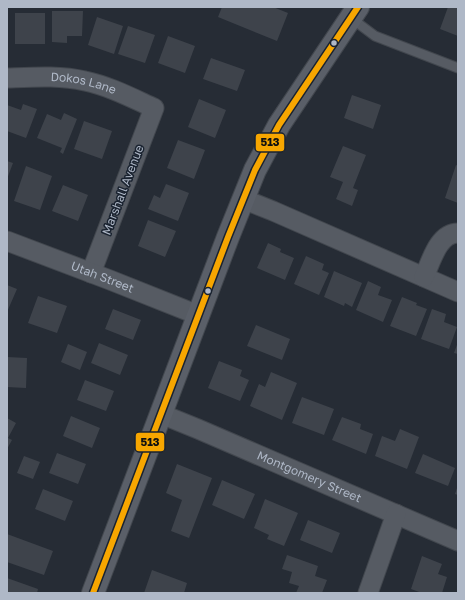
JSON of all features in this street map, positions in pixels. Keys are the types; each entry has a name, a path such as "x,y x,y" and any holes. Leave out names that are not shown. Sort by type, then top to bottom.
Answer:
{"main road":[{"path":"93,593 243,199 260,160 279,125 355,12"}],"street":[{"name":"Dokos Lane","path":"7,78 48,77 85,81 122,94 154,108"},
{"name":"Marshall Avenue","path":"91,273 154,108"},
{"path":"243,199 273,210 458,292"},
{"path":"424,276 443,239 450,234 458,233"},
{"name":"Utah Street","path":"7,241 198,316"},
{"name":"Montgomery Street","path":"161,414 458,541"},
{"path":"368,593 396,514"}],"lane":[{"path":"355,12 375,36 458,68"}],"building":[{"path":"222,7 273,7 288,13 277,41 218,17"},
{"path":"448,7 458,7 458,36 440,29"},
{"path":"52,11 83,11 82,36 67,36 67,43 52,42"},
{"path":"15,13 45,13 45,44 15,44"},
{"path":"97,17 123,26 114,54 88,45"},
{"path":"128,26 155,35 145,63 118,54"},
{"path":"168,36 195,46 185,73 158,63"},
{"path":"211,58 245,70 237,91 203,79"},
{"path":"352,95 381,105 373,129 344,118"},
{"path":"199,99 226,110 215,138 188,127"},
{"path":"23,104 37,109 26,138 7,131 7,105 21,110"},
{"path":"64,113 77,119 63,154 60,152 62,148 37,138 47,114 61,120"},
{"path":"84,121 112,131 102,159 74,149"},
{"path":"178,140 205,150 194,179 167,168"},
{"path":"343,146 366,155 353,188 358,190 352,206 336,199 343,182 330,177"},
{"path":"7,161 13,163 7,179"},
{"path":"456,165 458,166 458,203 445,198"},
{"path":"26,166 52,176 40,210 14,201"},
{"path":"166,184 189,193 178,221 148,209 154,195 160,198"},
{"path":"63,185 88,195 78,221 52,211"},
{"path":"148,220 176,231 165,257 138,246"},
{"path":"268,243 281,249 280,252 294,258 285,280 257,268"},
{"path":"306,256 324,264 322,270 329,273 319,295 294,284"},
{"path":"334,271 362,283 352,307 345,303 344,306 324,297"},
{"path":"368,281 381,287 378,295 392,300 383,322 356,310"},
{"path":"7,285 17,289 7,312"},
{"path":"38,296 67,306 57,333 28,323"},
{"path":"402,297 427,309 416,336 390,326"},
{"path":"113,309 141,320 133,340 105,329"},
{"path":"432,309 446,314 444,322 457,327 449,349 421,339"},
{"path":"256,325 290,339 282,360 247,346"},
{"path":"458,342 458,354 454,353"},
{"path":"99,343 128,355 120,375 91,363"},
{"path":"68,344 87,352 80,370 61,362"},
{"path":"7,357 27,358 26,388 7,387"},
{"path":"219,361 242,370 240,376 249,380 240,401 208,388"},
{"path":"271,372 297,383 282,420 250,406 259,384 265,387"},
{"path":"85,380 114,391 106,411 77,400"},
{"path":"302,397 334,409 324,435 292,423"},
{"path":"71,416 100,428 92,448 63,436"},
{"path":"342,417 361,424 360,429 373,434 366,454 332,440"},
{"path":"7,418 16,423 8,438 12,440 7,449"},
{"path":"400,429 419,437 407,469 375,456 382,436 395,441"},
{"path":"57,453 86,464 78,484 49,473"},
{"path":"423,454 455,468 448,486 415,473"},
{"path":"24,456 40,462 33,479 17,473"},
{"path":"177,464 212,478 189,538 171,531 182,500 166,493"},
{"path":"222,480 255,494 244,519 212,505"},
{"path":"458,485 458,495 455,494"},
{"path":"43,489 73,501 65,521 35,509"},
{"path":"265,499 298,513 284,546 267,539 269,535 254,528"},
{"path":"308,520 340,533 332,553 300,540"},
{"path":"7,534 53,551 44,575 7,562"},
{"path":"287,555 318,566 315,576 327,580 322,593 296,593 299,586 289,583 292,572 282,569"},
{"path":"422,556 442,564 438,574 447,577 442,593 422,593 411,589"},
{"path":"152,570 187,583 184,593 144,593"},
{"path":"7,578 38,589 37,593 7,593"}],"transit line":[{"name":"513","path":"93,593 228,237 255,170 279,125 358,7"}]}
